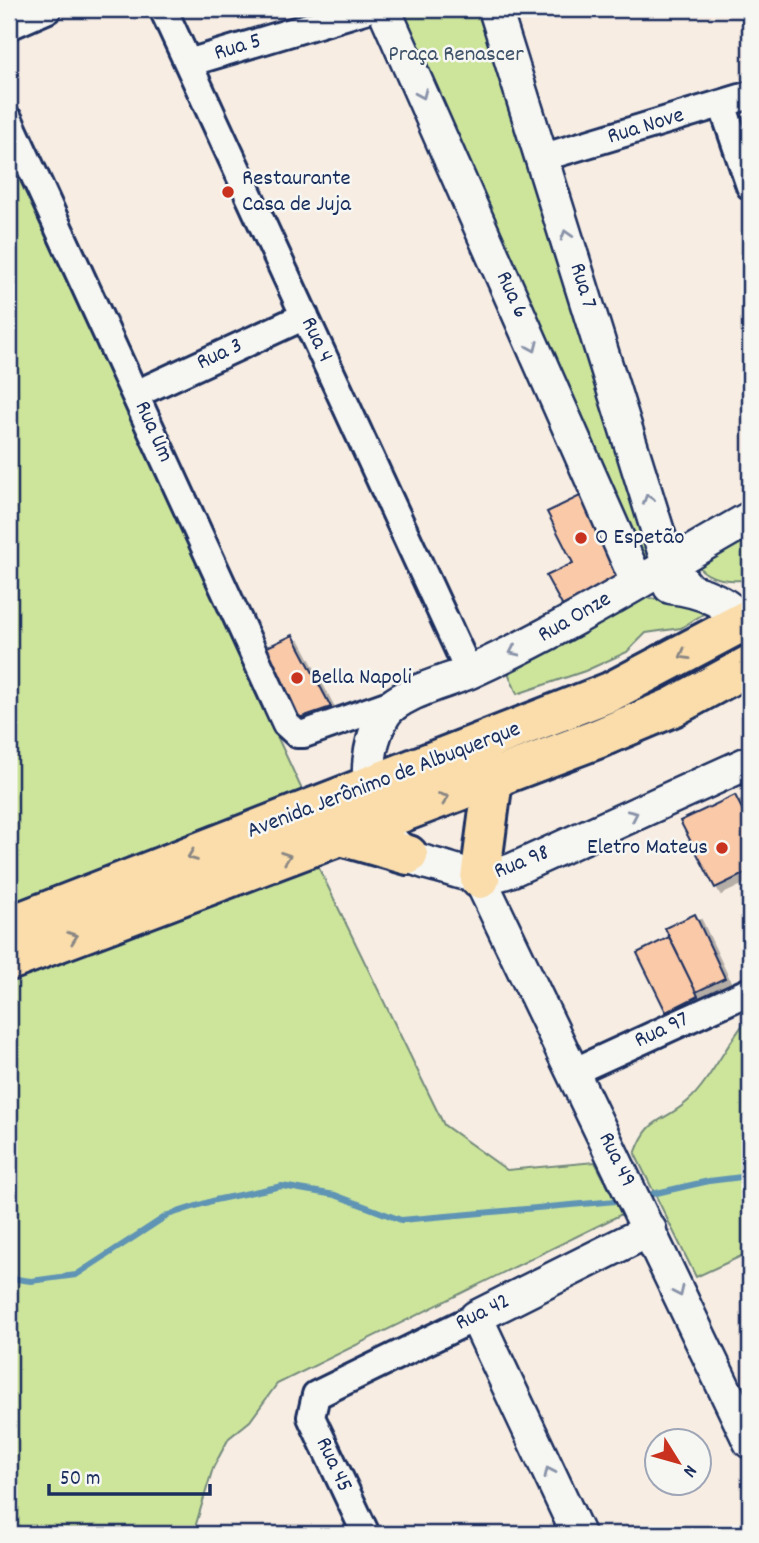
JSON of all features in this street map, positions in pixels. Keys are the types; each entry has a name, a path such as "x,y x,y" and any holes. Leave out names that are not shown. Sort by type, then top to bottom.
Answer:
{"main road":[{"name":"Avenida Jerônimo de Albuquerque","path":"9,961 341,836 375,804 748,624"},
{"name":"Avenida Jerônimo de Albuquerque","path":"9,926 375,804 493,779 673,707 750,666"},
{"path":"480,879 493,779"},
{"path":"341,836 408,856"}],"street":[{"path":"9,26 48,9"},
{"name":"Rua 4","path":"163,9 469,672"},
{"name":"Rua 5","path":"188,63 368,9"},
{"name":"Rua 6","path":"384,9 637,582"},
{"name":"Rua 7","path":"495,9 668,564"},
{"name":"Rua Nove","path":"541,158 750,95"},
{"path":"722,104 750,186"},
{"name":"Rua Um","path":"9,120 286,724 297,734 304,734"},
{"name":"Rua 3","path":"136,394 305,316"},
{"name":"Rua Onze","path":"304,734 469,672 554,632 750,518"},
{"path":"668,564 689,589"},
{"path":"637,582 689,589 716,599 748,624"},
{"path":"392,703 371,740 375,804 408,856"},
{"name":"Rua 98","path":"408,856 480,879 512,870 750,762"},
{"name":"Rua 49","path":"480,879 750,1442"},
{"name":"Rua 97","path":"573,1072 750,990"},
{"name":"Rua 42","path":"316,1395 650,1230"},
{"path":"476,1317 578,1534"},
{"name":"Rua 45","path":"316,1395 312,1417 366,1534"}],"green space":[{"name":"Praça Renascer","path":"398,9 486,9 654,557 644,563"},
{"path":"9,157 302,790 9,904"},
{"path":"750,526 750,580 715,577 708,575 698,566"},
{"path":"639,597 698,604 708,611 681,628 646,633 627,652 585,671 517,694 507,670 531,660"},
{"path":"314,858 444,1125 507,1170 595,1162 622,1214 277,1384 250,1421 229,1438 213,1468 193,1534 9,1534 9,973"},
{"path":"750,1016 750,1252 696,1277 635,1154 640,1141 651,1126 696,1093"}],"building":[{"name":"O Espetão","path":"580,496 623,576 563,607 546,576 573,563 547,512"},
{"name":"Bella Napoli","path":"293,635 331,707 299,718 265,648"},
{"name":"Eletro Mateus","path":"735,795 750,825 750,871 715,888 680,821"},
{"path":"695,914 725,978 696,992 665,928"},
{"path":"669,937 698,996 666,1012 637,953"}],"waterway":[{"path":"652,1194 709,1181 750,1176"},
{"path":"9,1278 31,1281 76,1275 168,1215 215,1200 282,1186 335,1195 401,1220 616,1201"}],"place":[{"name":"Restaurante Casa de Juja","path":"228,192"},
{"name":"O Espetão","path":"581,538"},
{"name":"Bella Napoli","path":"297,678"},
{"name":"Eletro Mateus","path":"722,848"}]}
